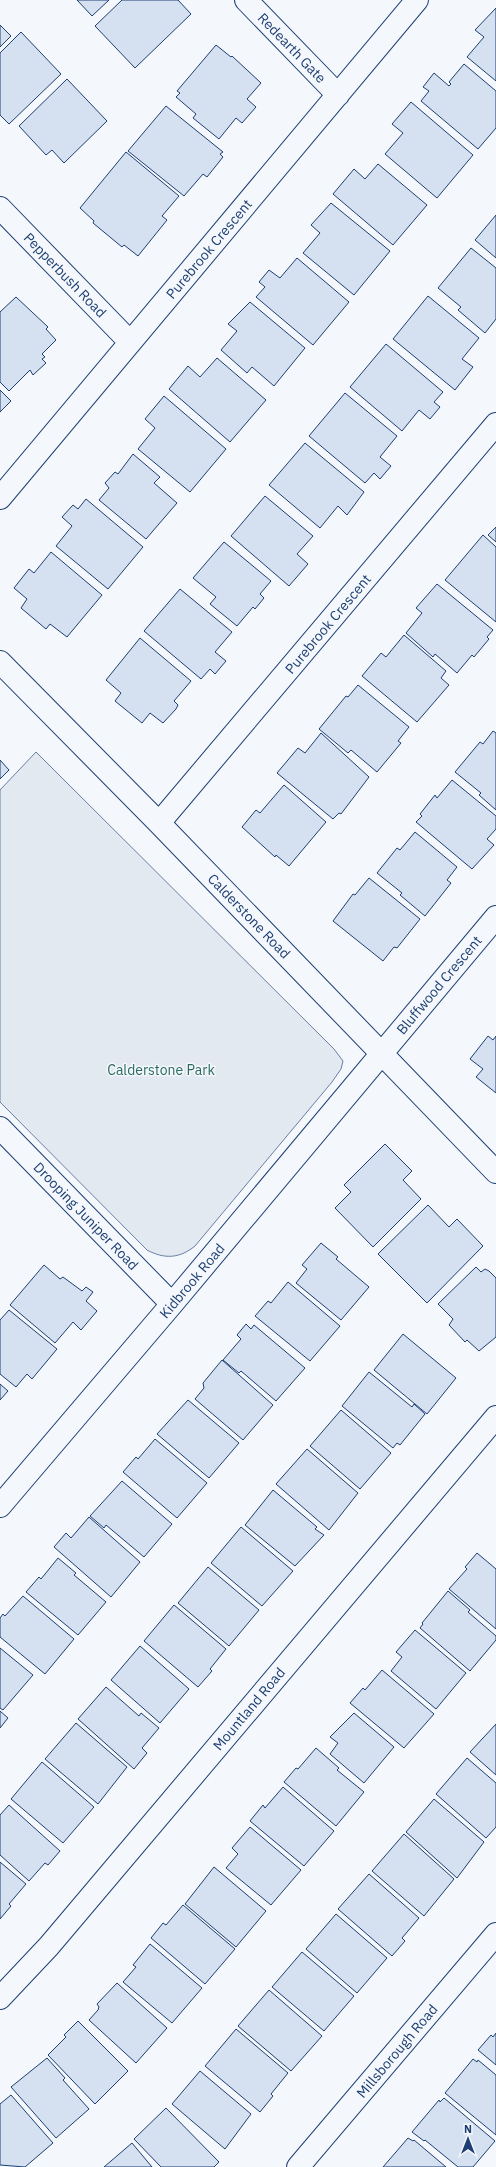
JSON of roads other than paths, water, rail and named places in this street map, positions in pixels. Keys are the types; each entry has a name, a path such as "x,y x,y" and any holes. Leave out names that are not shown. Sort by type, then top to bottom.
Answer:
{"street":[{"name":"Redearth Gate","path":"246,0 338,95"},
{"name":"Purebrook Crescent","path":"0,498 417,0"},
{"name":"Pepperbush Road","path":"0,208 130,342"},
{"name":"Purebrook Crescent","path":"159,823 496,424"},
{"name":"Calderstone Road","path":"0,662 159,823 496,1172"},
{"name":"Bluffwood Crescent","path":"381,1054 496,917"},
{"name":"Kidbrook Road","path":"0,1506 172,1304 381,1054"},
{"name":"Drooping Juniper Road","path":"0,1128 172,1304"},
{"name":"Mountland Road","path":"0,1998 49,1946 496,1417"},
{"name":"Millsborough Road","path":"298,2167 496,1934"}],"park label":[{"name":"Calderstone Park","path":"161,1070"}]}
